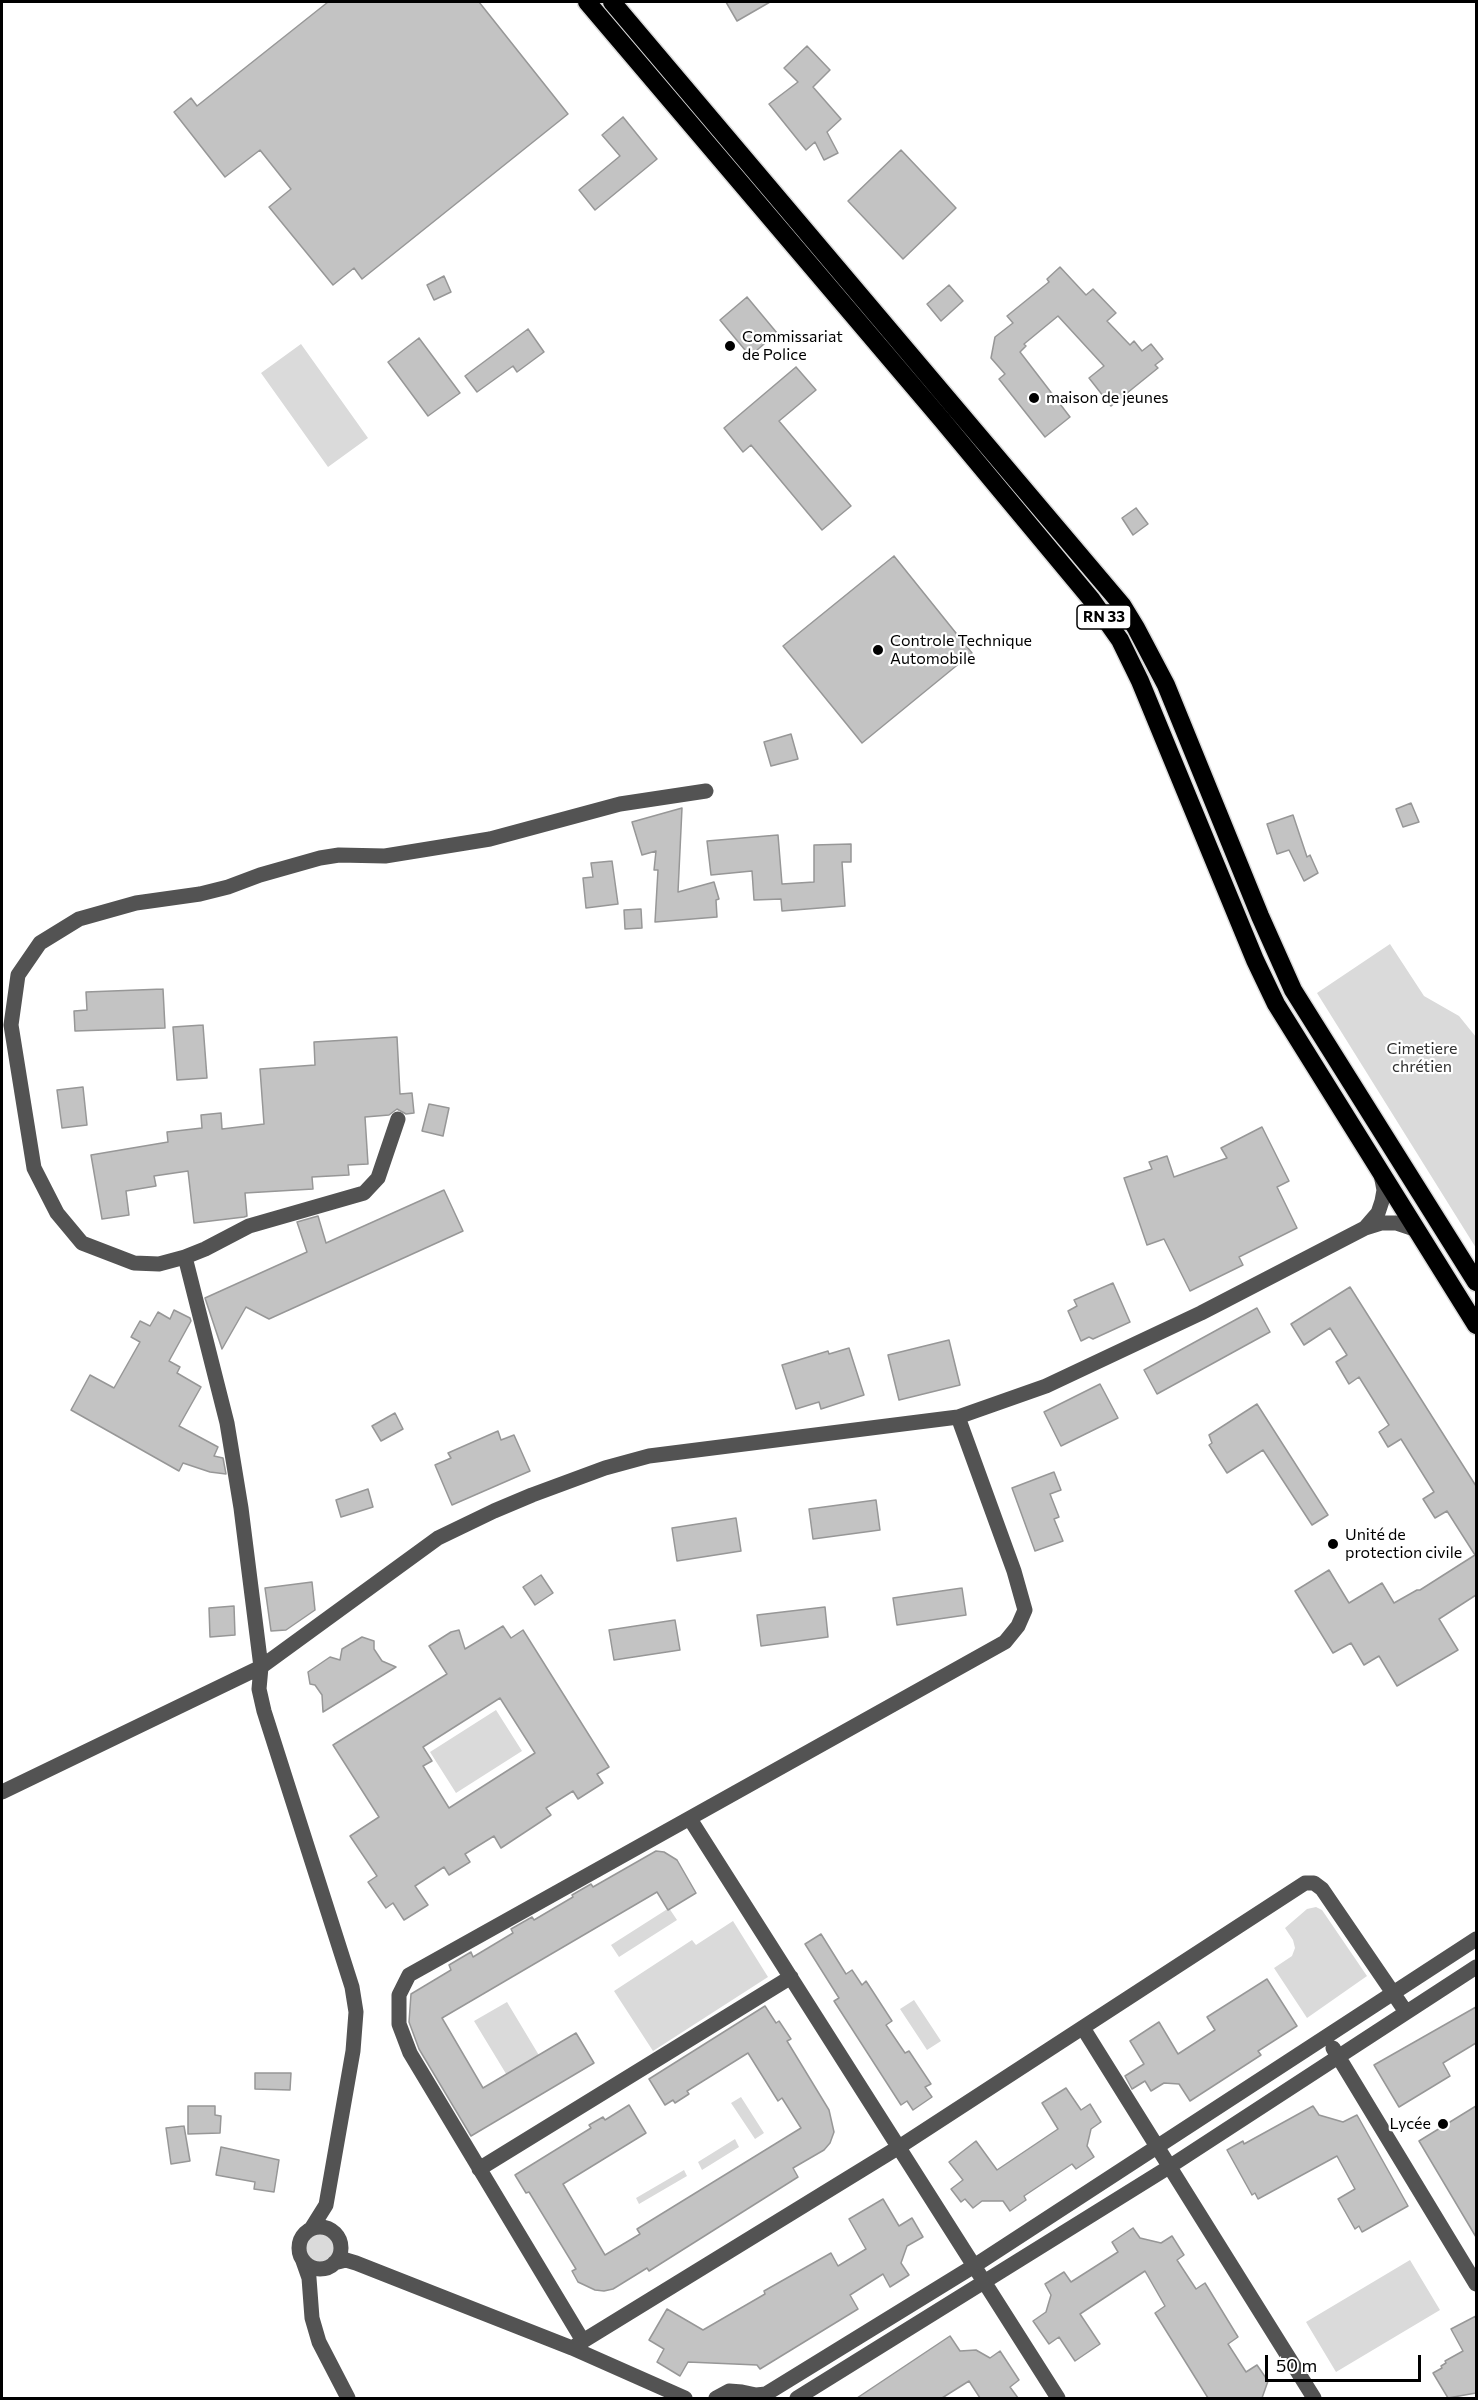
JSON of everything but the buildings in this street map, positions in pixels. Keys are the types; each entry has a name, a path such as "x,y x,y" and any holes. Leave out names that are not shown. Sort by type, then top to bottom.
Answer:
{"highway":[{"name":"RN 33","path":"587,2 942,420 1107,621 1120,640 1140,681 1276,1004 1476,1325"},
{"name":"RN 33","path":"612,2 1122,605 1166,685 1260,916 1293,990 1476,1282"}],"street":[{"path":"398,1119 378,1178 364,1193 249,1226 185,1257 159,1264 134,1263 82,1243 57,1213 34,1168 10,1025 18,975 40,943 79,919 136,903 200,894 320,858 339,855 385,856 490,838 620,804 706,791"},
{"path":"1365,1228 1378,1212 1382,1202 1384,1190 1380,1172"},
{"path":"2,1792 261,1667 438,1538 494,1511 605,1468 649,1456 958,1417 1057,1381 1201,1313 1365,1228 1380,1223 1396,1223 1417,1230"},
{"path":"185,1257 227,1423 241,1508 261,1667 260,1689 264,1711 352,1987 356,2012 353,2051 326,2205 311,2229 301,2239 298,2247 311,2294 312,2318 320,2342 348,2398"},
{"path":"578,2345 479,2169 410,2054 399,2024 399,1995 410,1976 1005,1642 1018,1626 1025,1610 1020,1590 958,1417"},
{"path":"690,1819 985,2283 1050,2396"},
{"path":"578,2345 899,2147 1305,1883 1314,1883 1322,1889 1406,2012"},
{"path":"715,2397 729,2391 746,2395 766,2394 974,2266 1476,1939"},
{"path":"797,2398 1169,2167 1476,1967"},
{"path":"479,2169 791,1977"},
{"path":"1083,2028 1314,2398"},
{"path":"1326,2037 1476,2284"},
{"path":"311,2294 319,2278 341,2249 326,2205"},
{"path":"311,2229 325,2228 336,2235 356,2263"},
{"path":"303,2261 315,2269 346,2260 356,2263 578,2345 685,2398"}],"green space":[{"path":"301,344 368,438 328,467 261,373"},
{"name":"Cimetiere chrétien","path":"1390,944 1424,996 1459,1016 1476,1037 1476,1248 1317,993"},
{"path":"496,1710 522,1751 456,1793 430,1752"},
{"path":"1316,1907 1322,1910 1367,1976 1307,2018 1274,1968 1292,1956 1295,1948 1285,1928 1307,1909"},
{"path":"669,1908 677,1920 619,1957 611,1945"},
{"path":"733,1921 768,1977 653,2051 614,1991 692,1940 696,1945"},
{"path":"914,2000 941,2041 927,2050 900,2009"},
{"path":"507,2002 540,2057 508,2077 474,2021"},
{"path":"741,2097 764,2133 755,2139 731,2103"},
{"path":"735,2139 739,2147 702,2170 698,2162"},
{"path":"684,2170 687,2176 639,2204 636,2198"},
{"path":"320,2233 331,2237 335,2248 331,2259 320,2263 309,2259 305,2248 309,2237"},
{"path":"1410,2260 1440,2310 1336,2372 1306,2322"}],"place":[{"name":"Commissariat de Police","path":"730,346"},
{"name":"maison de jeunes","path":"1034,398"},
{"name":"Controle Technique Automobile","path":"878,650"},
{"name":"Unité de protection civile","path":"1333,1544"},
{"name":"Lycée","path":"1443,2124"}]}
